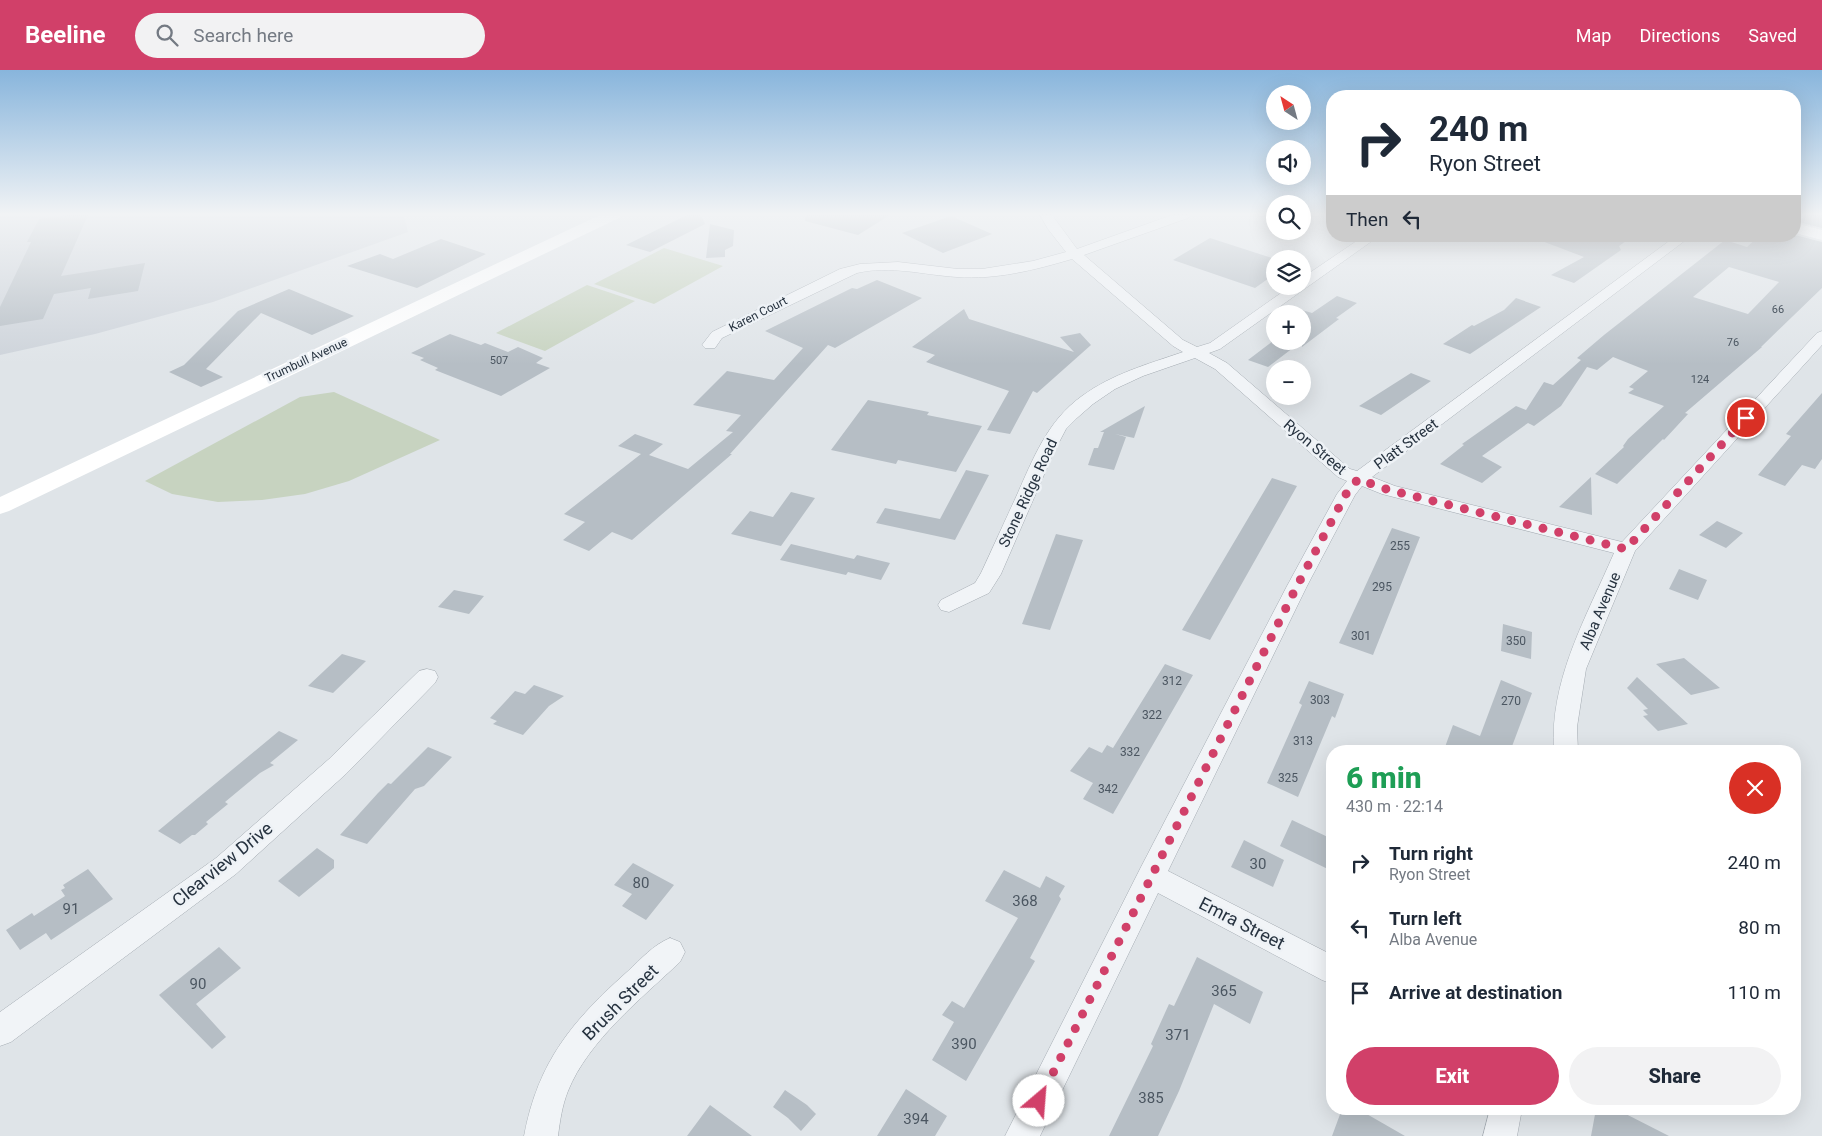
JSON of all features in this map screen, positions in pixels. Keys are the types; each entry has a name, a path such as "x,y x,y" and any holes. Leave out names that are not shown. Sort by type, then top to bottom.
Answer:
{"street":[{"name":"Trumbull Avenue","path":"0,506 508,265"},
{"name":"Karen Court","path":"710,345 717,335 837,275 860,268 894,266 960,274 1013,269 1030,265"},
{"name":"Ryon Street","path":"1087,265 1178,343 1222,366 1344,473 1389,490 1626,549"},
{"name":"Stone Ridge Road","path":"1311,280 1332,265"},
{"name":"Platt Street","path":"1022,1136 1297,586 1346,494 1358,479 1646,265"},
{"name":"Stone Ridge Road","path":"949,605 982,588 991,574 1044,454 1059,426 1071,414 1087,400 1109,386 1137,373 1215,346 1289,295"},
{"name":"Alba Avenue","path":"1566,745 1565,727 1575,669 1626,549 1822,336"},
{"name":"Clearview Drive","path":"0,1031 226,866 338,766 427,677"},
{"name":"Emra Street","path":"1152,876 1326,967"},
{"name":"Brush Street","path":"541,1136 542,1115 555,1081 574,1050 594,1024 670,952"},
{"path":"1500,1136 1505,1115"}],"shaded area":[{"path":"0,265 317,265 213,302 95,334 0,355"}],"green space":[{"path":"631,265 723,266 654,304 594,284"},
{"path":"587,285 635,301 545,351 496,333"},
{"path":"334,392 440,440 349,481 305,494 262,500 218,502 172,494 145,481 300,397"}],"building":[{"path":"20,265 66,265 61,276 145,265 138,291 88,299 91,288 54,294 43,319 0,326 0,307"},
{"path":"350,265 464,265 417,288 347,266"},
{"path":"1187,265 1266,265 1266,280 1255,288"},
{"path":"1570,265 1600,265 1574,283 1551,275"},
{"path":"1693,265 1822,265 1822,288 1762,347 1685,413 1688,414 1664,440 1617,484 1595,474 1624,447 1628,439 1664,406 1628,393 1634,389 1629,387 1648,371 1613,357 1597,370 1587,367 1561,406 1534,426 1528,423 1482,456 1502,467 1482,483 1440,464 1464,445 1462,444 1516,406 1526,410 1544,382 1553,385 1581,360 1577,358","holes":["1729,267 1779,282 1748,314 1693,297"]},
{"path":"877,280 922,298 835,348 828,345 730,454 732,454 632,540 612,532 589,551 563,540 585,522 564,514 641,454 618,446 635,434 663,444 649,455 688,469 733,432 726,431 741,415 693,405 727,371 774,380 803,348 765,331 852,288 857,289"},
{"path":"289,289 354,316 312,335 261,313 206,369 223,377 201,387 169,372 184,365 238,311"},
{"path":"1337,296 1357,303 1336,318 1339,319 1311,340 1312,313"},
{"path":"1516,298 1541,307 1470,354 1443,344 1472,325 1474,326 1504,310"},
{"path":"964,309 969,319 1074,352 1060,337 1080,333 1091,345 1037,393 1033,391 1010,434 987,430 1009,391 926,362 935,355 912,347"},
{"path":"450,334 481,345 485,343 508,352 518,347 543,358 536,363 550,368 501,396 435,370 438,368 420,360 424,358 411,353"},
{"path":"1266,346 1266,350 1290,350 1277,360 1266,360 1266,366 1248,360"},
{"path":"1411,373 1431,381 1381,415 1359,406"},
{"path":"1822,393 1822,459 1815,469 1802,465 1785,486 1758,475 1791,436 1786,434"},
{"path":"868,400 929,412 927,415 982,426 956,472 898,460 896,464 831,450"},
{"path":"1145,406 1134,438 1115,434 1126,437 1114,470 1088,465 1094,448 1098,448 1104,432 1100,432"},
{"path":"966,470 989,475 955,540 876,523 885,508 940,519"},
{"path":"1591,477 1592,515 1559,507"},
{"path":"1272,478 1297,486 1210,640 1182,630"},
{"path":"791,492 815,498 781,546 731,534 750,511 773,517"},
{"path":"1717,521 1743,533 1726,548 1699,535"},
{"path":"1392,528 1420,537 1373,655 1339,643"},
{"path":"1056,534 1083,540 1050,630 1022,624"},
{"path":"791,544 854,559 857,555 890,563 881,580 848,572 846,575 780,560"},
{"path":"1679,569 1707,580 1698,600 1669,589"},
{"path":"454,590 484,596 469,614 438,607"},
{"path":"1503,624 1532,632 1531,659 1501,651"},
{"path":"342,654 366,661 333,693 308,686"},
{"path":"1684,658 1720,688 1691,695 1656,664"},
{"path":"1165,664 1193,675 1113,814 1083,799 1093,783 1070,771 1089,747 1102,753 1107,745 1113,748"},
{"path":"1637,677 1688,724 1658,731 1643,716 1648,715 1643,710 1648,709 1627,688"},
{"path":"1501,680 1532,693 1512,745 1446,745 1453,725 1480,736"},
{"path":"1309,681 1344,694 1335,718 1332,716 1298,797 1267,783 1302,705 1299,703"},
{"path":"534,685 564,696 549,706 523,735 493,724 497,721 490,718 515,691 525,694"},
{"path":"279,731 298,740 270,763 274,765 260,773 225,802 228,804 206,822 208,824 195,835 192,835 180,844 158,831"},
{"path":"428,747 452,757 424,786 415,789 367,844 340,835 388,783 391,784"},
{"path":"1292,820 1326,836 1326,868 1280,846"},
{"path":"1244,840 1284,860 1273,887 1231,867"},
{"path":"317,848 334,860 334,868 299,897 278,881"},
{"path":"633,863 674,885 646,920 622,906 632,894 614,885"},
{"path":"88,869 113,899 51,940 46,933 20,950 6,930 32,913 34,916 65,896 61,890 65,888 63,885"},
{"path":"1004,870 1040,888 1046,876 1065,886 1059,896 1061,899 1030,958 1035,961 966,1081 932,1060 954,1022 942,1015 952,1001 964,1008 1018,918 985,901"},
{"path":"219,947 241,968 196,1004 226,1037 212,1049 159,995"},
{"path":"1197,957 1263,992 1250,1024 1214,1004 1179,1091 1158,1136 1109,1136 1153,1046 1151,1044 1169,1004 1174,1006"},
{"path":"906,1089 947,1116 935,1136 877,1136"},
{"path":"785,1090 807,1105 816,1114 801,1131 773,1107"},
{"path":"710,1105 752,1136 687,1136"},
{"path":"1340,1115 1368,1115 1405,1136 1332,1136"},
{"path":"1595,1115 1628,1115 1669,1136 1591,1136"}],"route":[{"path":"1039,1101 1297,586 1346,494 1358,479 1389,490 1626,549 1746,418"}]}
